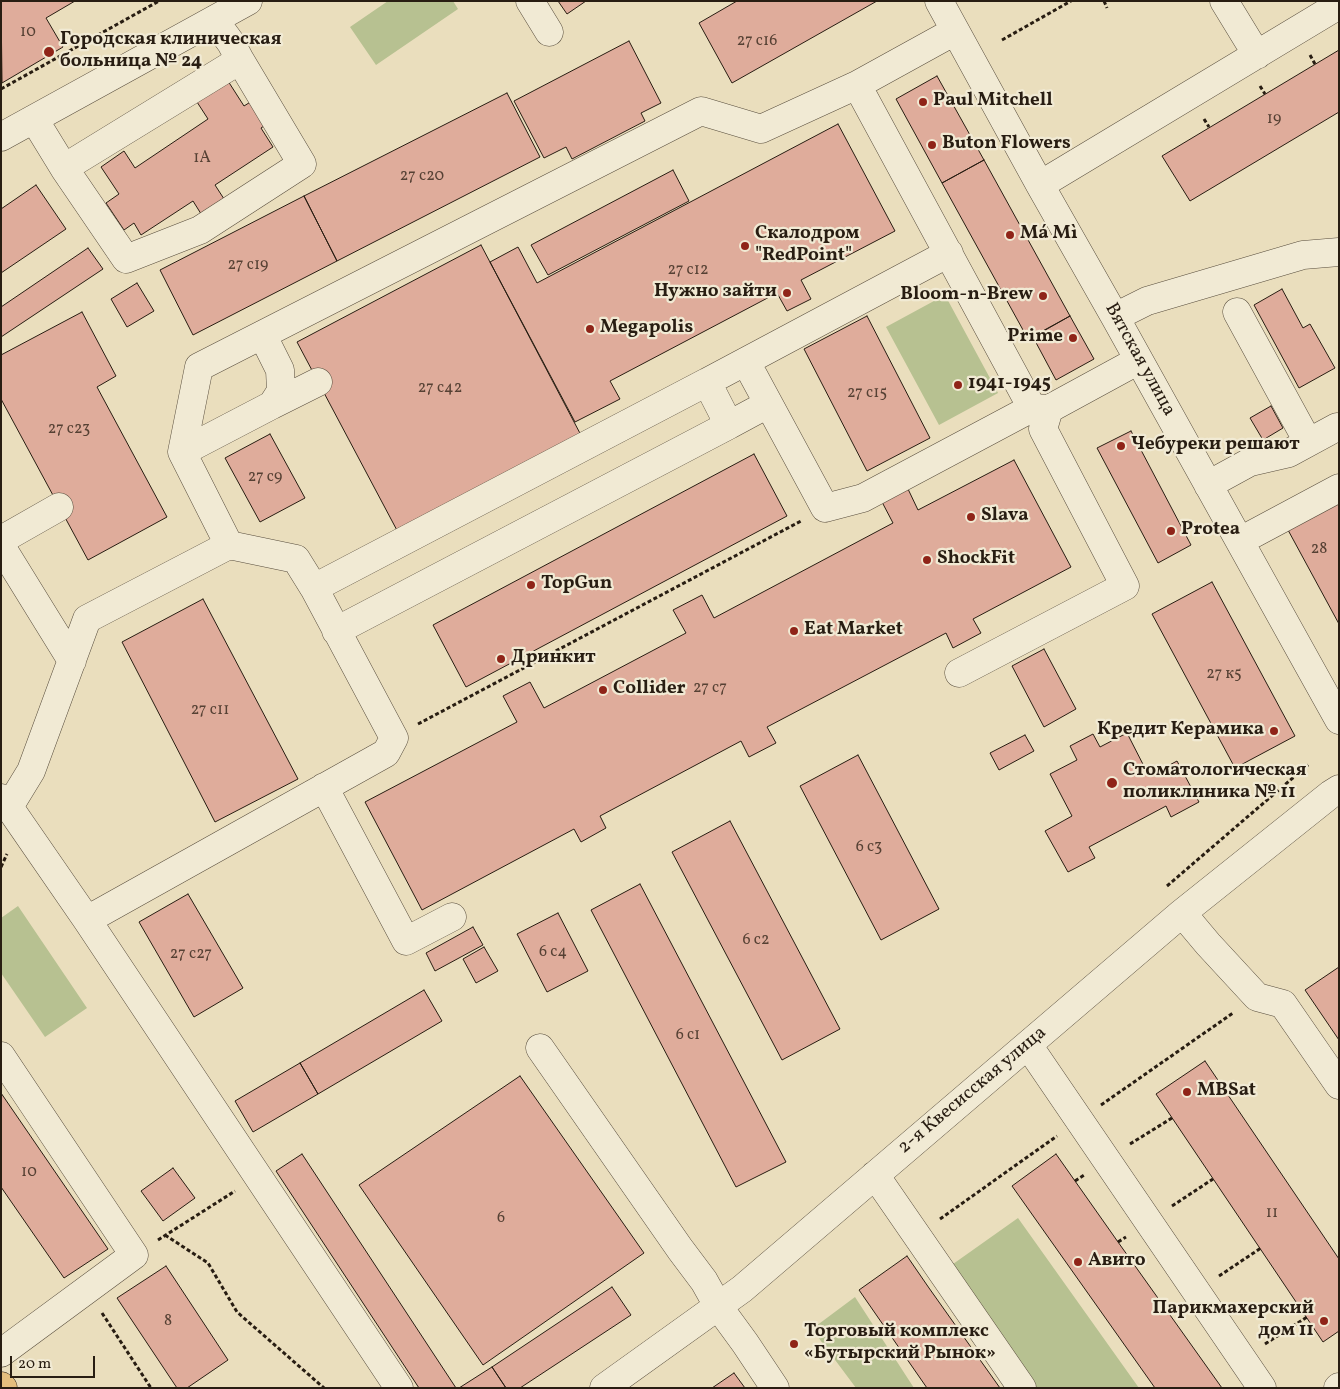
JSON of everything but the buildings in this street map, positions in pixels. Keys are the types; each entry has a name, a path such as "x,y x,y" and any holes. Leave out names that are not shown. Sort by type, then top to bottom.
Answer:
{"street":[{"path":"1,137 215,21 248,1"},
{"path":"530,1 548,32"},
{"name":"Вятская улица","path":"939,1 1339,720"},
{"path":"1224,1 1256,55"},
{"path":"1040,185 1339,5"},
{"path":"34,119 64,168 126,259 200,230 302,164 215,21"},
{"path":"229,545 182,452 199,367 701,112 761,129 857,85 955,31"},
{"path":"64,168 240,60"},
{"path":"857,85 949,253 1041,408 1043,428 1125,586 959,672"},
{"path":"1115,317 1147,301 1303,255 1339,252"},
{"path":"314,588 746,362 949,253"},
{"path":"1237,312 1308,442"},
{"path":"265,340 280,370 281,392 272,405"},
{"path":"746,362 825,508 863,498 1138,360"},
{"path":"182,452 318,382"},
{"path":"707,382 729,425"},
{"path":"336,630 768,404"},
{"path":"1208,485 1250,462 1289,453 1337,426"},
{"path":"1240,541 1339,488"},
{"path":"1,540 59,507"},
{"path":"87,920 386,753 394,738 314,588 296,559 229,545 88,619 31,771 5,802 87,920 399,1388"},
{"path":"1,546 72,661"},
{"path":"324,787 406,942 452,917"},
{"name":"2-я Квесисская улица","path":"604,1388 742,1289 1182,914 1330,794 1339,789"},
{"path":"1182,914 1257,997 1283,1004 1339,1085"},
{"path":"1028,1045 1262,1388"},
{"path":"540,1048 704,1281 718,1306 775,1388"},
{"path":"1,1056 134,1255 1,1353"},
{"path":"875,1175 1022,1388"}],"path":[{"path":"1,89 159,1"},
{"path":"1002,40 1071,1"},
{"path":"1104,1 1107,8"},
{"path":"394,738 825,508"},
{"path":"134,1255 259,1176"},
{"path":"165,1235 208,1263 237,1312 324,1388"},
{"path":"86,1289 151,1388"}],"green space":[{"path":"388,1 453,1 458,9 376,65 350,27"},
{"path":"945,295 998,393 939,425 886,327"},
{"path":"18,906 87,1008 45,1037 1,973 1,918"},
{"path":"1018,1218 1139,1388 1031,1388 946,1269"},
{"path":"855,1297 914,1388 856,1388 812,1329"}],"place":[{"name":"Городская клиническая больница № 24","path":"49,52"},
{"name":"Paul Mitchell","path":"923,102"},
{"name":"Buton Flowers","path":"932,145"},
{"name":"Má Mì","path":"1010,235"},
{"name":"Скалодром \"RedPoint\"","path":"745,246"},
{"name":"Нужно зайти","path":"787,293"},
{"name":"Bloom-n-Brew","path":"1043,296"},
{"name":"Megapolis","path":"590,329"},
{"name":"Prime","path":"1073,338"},
{"name":"1941-1945","path":"958,385"},
{"name":"Чебуреки решают","path":"1121,446"},
{"name":"Slava","path":"971,517"},
{"name":"Protea","path":"1171,531"},
{"name":"ShockFit","path":"927,560"},
{"name":"TopGun","path":"531,585"},
{"name":"Eat Market","path":"794,631"},
{"name":"Дринкит","path":"501,659"},
{"name":"Collider","path":"603,690"},
{"name":"Кредит Керамика","path":"1274,731"},
{"name":"Стоматологическая поликлиника № 11","path":"1112,783"},
{"name":"MBSat","path":"1187,1092"},
{"name":"Авито","path":"1078,1262"},
{"name":"Парикмахерский дом 11","path":"1324,1321"},
{"name":"Торговый комплекс «Бутырский Рынок»","path":"794,1344"}]}
